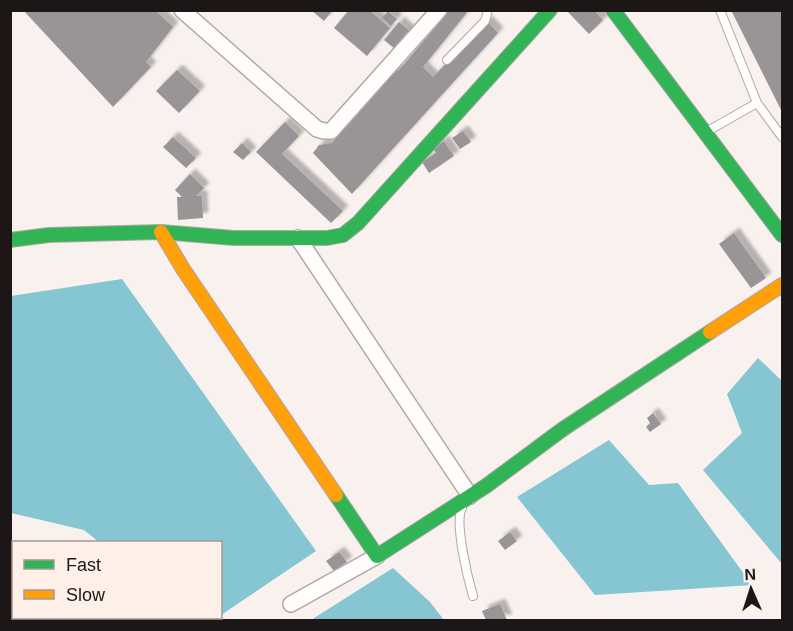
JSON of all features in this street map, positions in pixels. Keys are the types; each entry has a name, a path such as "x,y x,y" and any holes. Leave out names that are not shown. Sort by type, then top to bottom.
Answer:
{"street":[{"path":"182,10 317,129 324,131 330,131 439,10"},
{"path":"10,240 49,235 161,232 234,238 327,238 343,235 358,223 550,10"},
{"path":"613,10 783,235"},
{"path":"161,232 183,269 377,556"},
{"path":"298,238 470,496"},
{"path":"291,604 377,556 470,496 563,429 783,285"}],"lane":[{"path":"447,60 485,21 488,10"},
{"path":"720,10 758,102 783,137"},
{"path":"705,133 758,102"},
{"path":"470,496 460,512 459,523 466,574 473,596"}],"water":[{"path":"122,279 316,551 222,614 222,541 98,541 84,530 11,513 11,296"},
{"path":"758,358 782,381 782,564 703,470 742,433 727,394"},
{"path":"609,440 649,485 678,483 752,585 595,595 517,497"},
{"path":"393,568 430,602 444,620 311,620"}],"building":[{"path":"23,10 155,10 173,27 146,62 151,67 113,107"},
{"path":"311,10 333,10 324,21"},
{"path":"349,10 369,10 390,28 367,56 334,28"},
{"path":"444,10 469,10 423,67 433,77 487,21 498,33 352,194 313,153 319,145 332,143 394,67 398,71 439,23"},
{"path":"566,10 594,10 603,20 589,34"},
{"path":"731,10 782,10 782,112"},
{"path":"388,11 397,19 391,26 382,18"},
{"path":"399,22 413,34 395,49 384,40"},
{"path":"177,70 200,91 179,113 156,91"},
{"path":"285,122 299,136 282,154 343,211 331,223 256,152"},
{"path":"463,131 471,142 460,149 452,138"},
{"path":"173,137 196,158 186,168 163,147"},
{"path":"444,141 454,156 429,173 422,162 436,153 433,149"},
{"path":"242,143 251,152 243,160 233,152"},
{"path":"190,174 204,188 196,196 202,196 203,218 178,220 177,197 182,197 175,190"},
{"path":"734,233 766,278 751,288 719,244"},
{"path":"653,413 661,424 650,432 646,427 650,423 647,418"},
{"path":"510,532 517,541 505,550 498,541"},
{"path":"339,552 347,562 334,571 326,561"},
{"path":"500,604 507,620 486,620 482,611"}],"traffic: fast":[{"path":"10,240 49,235 161,232 234,238 327,238 343,235 358,223 550,10"},
{"path":"613,10 782,235"},
{"path":"336,495 377,556 486,486 563,429 710,332"}],"traffic: slow":[{"path":"161,232 183,269 336,495"},
{"path":"710,332 782,285"}]}
